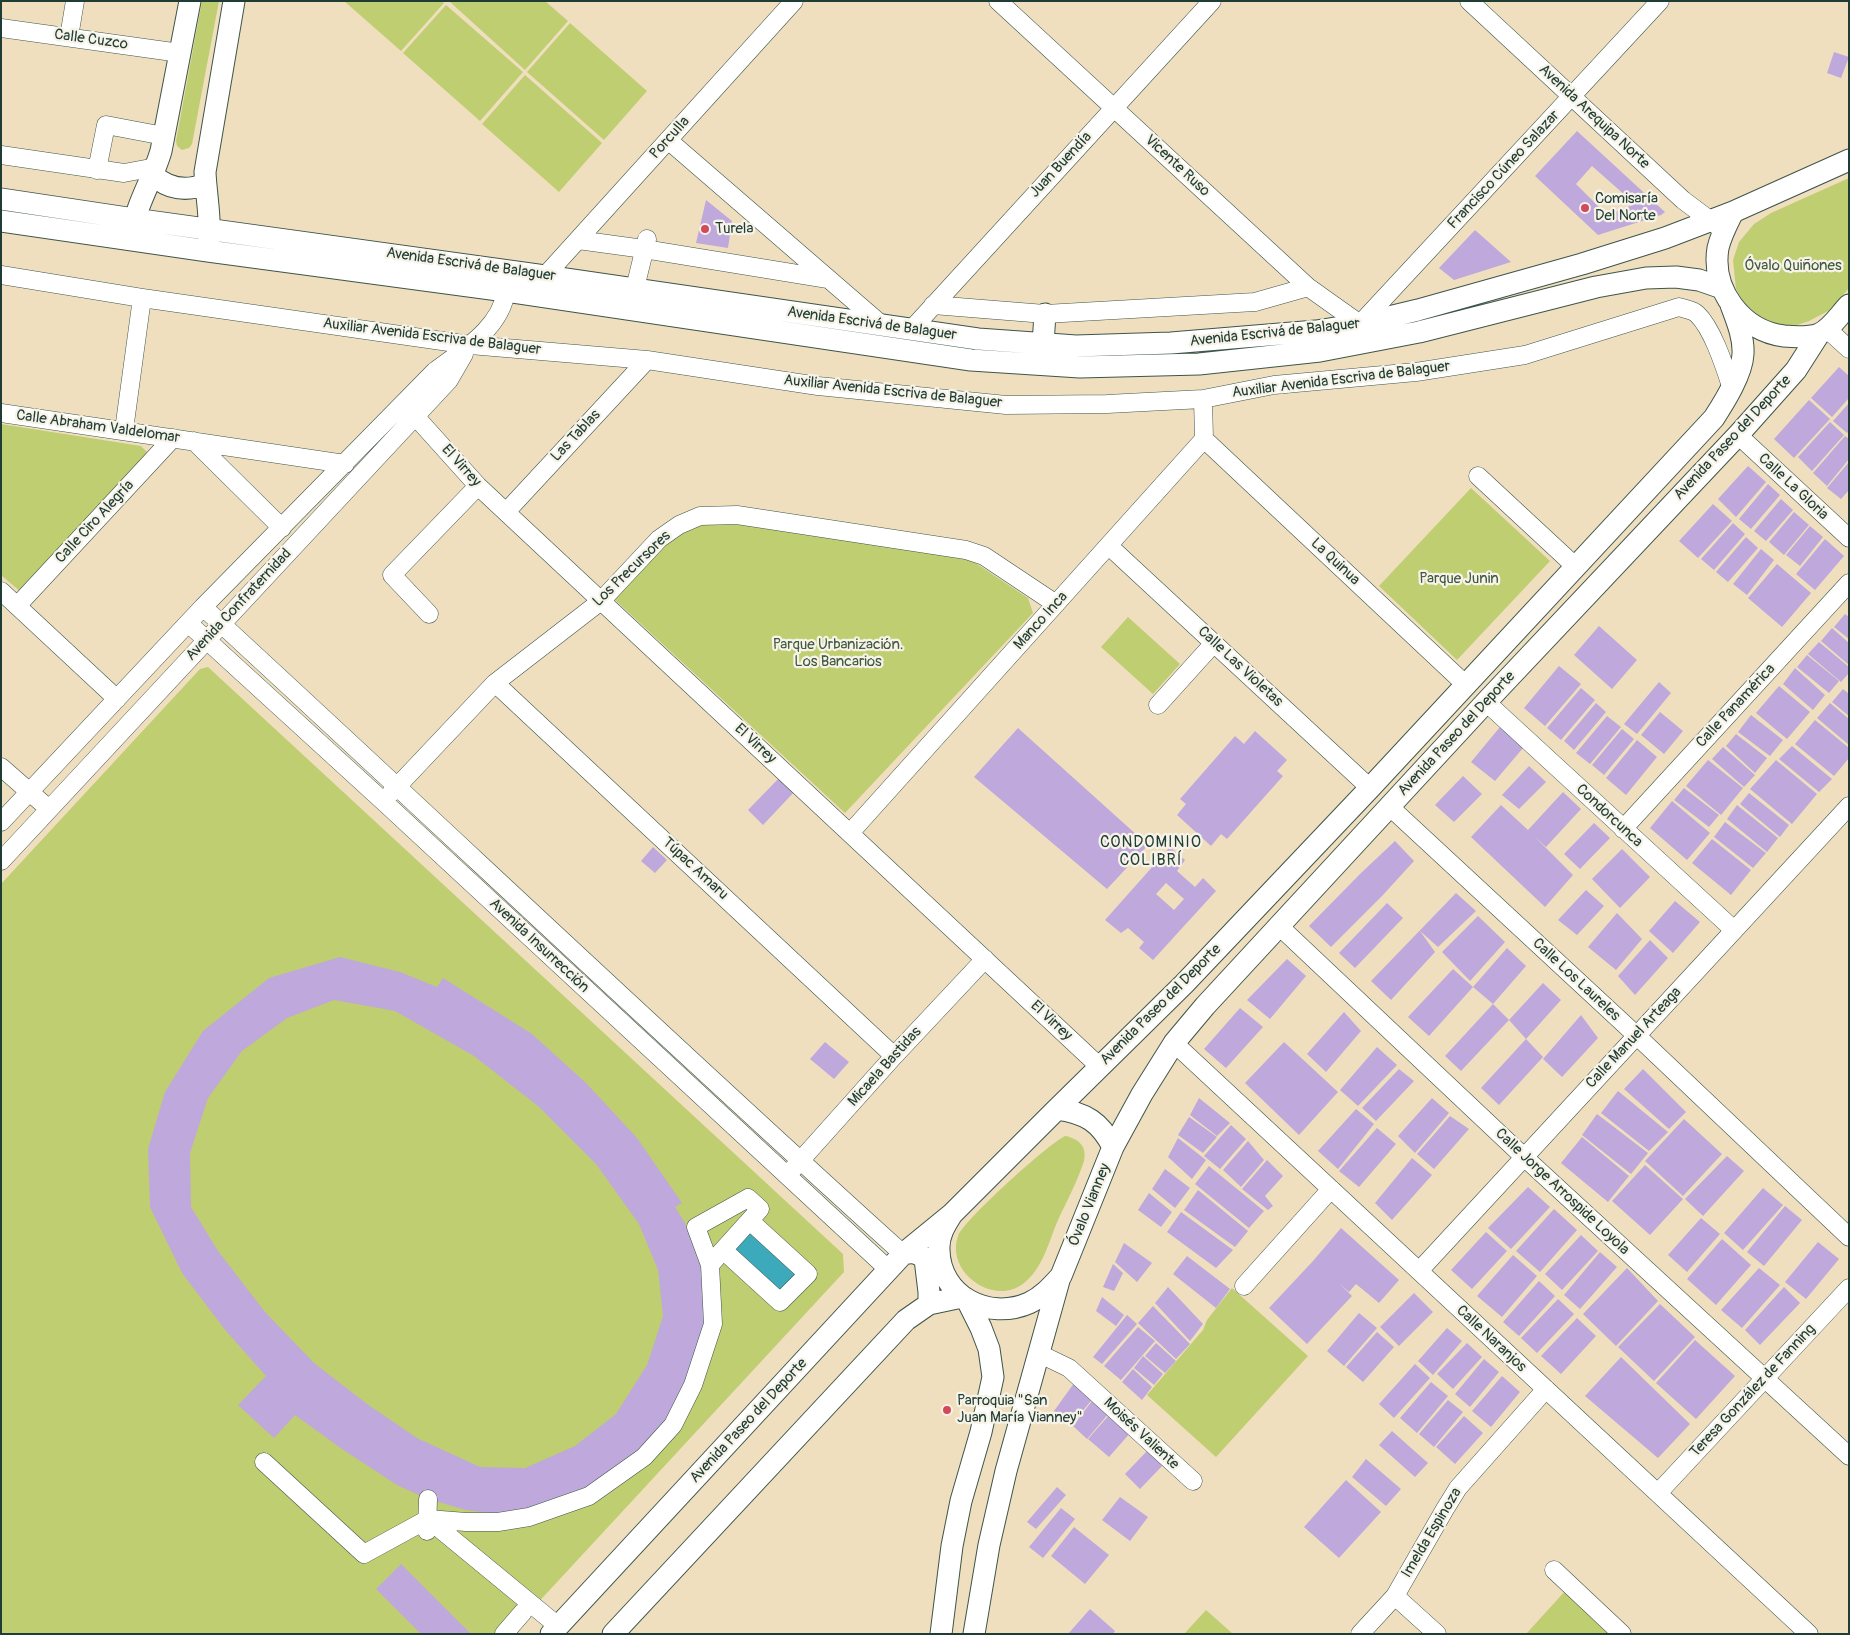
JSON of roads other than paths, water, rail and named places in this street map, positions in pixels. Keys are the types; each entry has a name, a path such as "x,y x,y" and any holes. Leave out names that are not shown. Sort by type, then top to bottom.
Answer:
{"main road":[{"path":"130,240 134,219 155,171 164,136 190,1"},
{"path":"208,251 210,229 205,172 234,1"},
{"path":"1849,160 1722,221 1718,249 1718,269 1727,297 1748,322 1772,334 1798,337 1823,331 1849,305"},
{"path":"155,171 160,182 171,187 182,189 197,188 206,184"},
{"name":"Avenida Escrivá de Balaguer","path":"1,199 635,288 911,330 978,339 1076,346 1171,344 1316,331 1361,334 1418,332 1596,287 1646,278 1676,277 1699,280 1727,297"},
{"name":"Avenida Escrivá de Balaguer","path":"1,221 506,291 971,360 1080,367 1199,364 1320,351 1418,310 1582,264 1722,221"},
{"name":"Avenida Paseo del Deporte","path":"1057,1109 1184,984 1370,788 1714,418 1732,389 1743,355 1740,329 1727,297"},
{"path":"1042,344 1045,314"},
{"name":"Avenida Paseo del Deporte","path":"1114,1147 1142,1094 1174,1043 1204,1006 1486,702 1738,435 1796,370 1823,331"},
{"path":"940,1634 952,1546 961,1501 993,1377 989,1349 981,1328 964,1298 948,1283 941,1267 938,1248 942,1230 952,1214 1057,1109"},
{"name":"Óvalo Vianney","path":"964,1298 987,1307 1008,1309 1029,1303 1047,1292 1061,1276 1114,1147 1107,1135 1097,1124 1085,1116 1072,1111 1057,1109"},
{"name":"Avenida Paseo del Deporte","path":"554,1630 903,1254 952,1214"},
{"path":"903,1254 914,1252 925,1258 929,1304"},
{"path":"974,1634 988,1545 1061,1276"},
{"path":"613,1634 906,1320 929,1304 964,1298"}],"street":[{"path":"69,37 75,1"},
{"name":"Porculla","path":"545,276 794,1"},
{"name":"Vicente Ruso","path":"998,1 1361,334"},
{"name":"Juan Buendía","path":"911,330 1212,1"},
{"name":"Avenida Arequipa Norte","path":"1469,1 1683,200 1722,221"},
{"name":"Francisco Cúneo Salazar","path":"1361,334 1572,96 1660,1"},
{"name":"Calle Cuzco","path":"1,28 180,53"},
{"path":"97,170 106,125 164,136"},
{"path":"668,140 883,326"},
{"path":"1,155 97,170 124,172 155,171"},
{"path":"578,240 646,244 829,279"},
{"path":"635,288 646,244"},
{"name":"Auxiliar Avenida Escriva de Balaguer","path":"1,275 142,298 470,345 647,360 818,386 1006,405 1107,404 1202,398 1274,385 1416,372 1524,355 1679,306 1697,314 1710,333 1732,389"},
{"path":"933,305 1045,314 1255,302 1308,287"},
{"name":"Avenida Confraternidad","path":"1,822 203,607 435,371 470,345 497,317 504,304 506,291"},
{"path":"124,430 142,298"},
{"path":"1823,331 1849,349"},
{"name":"Avenida Confraternidad","path":"1,861 449,380 470,345"},
{"name":"Las Tablas","path":"506,512 647,360"},
{"path":"1202,398 1204,439"},
{"name":"Calle Abraham Valdelomar","path":"1,413 345,464"},
{"name":"El Virrey","path":"415,416 478,486 1100,1067"},
{"name":"Calle La Gloria","path":"1738,435 1849,538"},
{"name":"Calle Ciro Alegría","path":"17,606 173,438"},
{"name":"Manco Inca","path":"850,833 1204,439"},
{"name":"La Quinua","path":"1204,439 1466,685"},
{"name":"Calle Abraham Valdelomar","path":"194,441 282,528"},
{"path":"1478,476 1576,567"},
{"path":"429,614 392,576 478,486"},
{"name":"Los Precursores","path":"384,802 495,683 601,601 659,539 679,525 700,516 718,514 747,516 966,550 984,556 1056,604"},
{"name":"Calle Las Violetas","path":"1109,546 1370,788"},
{"name":"Calle Panamérica","path":"1623,829 1849,583"},
{"path":"1,591 117,699"},
{"name":"Avenida Insurrección","path":"203,607 800,1161 903,1254"},
{"name":"Avenida Insurrección","path":"188,623 384,802 888,1270"},
{"path":"1158,704 1214,643"},
{"name":"Túpac Amaru","path":"495,683 894,1056"},
{"name":"Condorcunca","path":"1486,702 1734,930"},
{"path":"1,767 49,809"},
{"name":"Calle Manuel Arteaga","path":"1418,1271 1849,806"},
{"name":"Calle Los Laureles","path":"1390,807 1849,1237"},
{"name":"Calle Jorge Arrospide Loyola","path":"1278,925 1524,1157 1849,1456"},
{"name":"Micaela Bastidas","path":"786,1176 894,1056 985,959"},
{"name":"Calle Naranjos","path":"1174,1043 1807,1633"},
{"path":"1244,1286 1331,1190"},
{"path":"264,1462 364,1554 428,1519 490,1522 529,1517 589,1496 644,1457 673,1424 693,1385 713,1324 710,1265 696,1227 748,1198 760,1209 710,1265"},
{"path":"723,1250 780,1302 808,1274 750,1221"},
{"name":"Teresa González de Fanning","path":"1658,1494 1849,1288"},
{"name":"Moisés Valiente","path":"1040,1354 1070,1368 1193,1482"},
{"name":"Imelda Espinoza","path":"1360,1634 1395,1596 1444,1509 1458,1488 1546,1389"},
{"path":"428,1499 427,1532 528,1616 504,1634"},
{"path":"428,1519 554,1630"},
{"path":"1554,1570 1622,1634"},
{"path":"1395,1596 1437,1634"}],"water":[{"path":"752,1226 800,1271 778,1294 730,1249"}],"place":[{"name":"Comisaría Del Norte","path":"1585,208"},
{"name":"Turela","path":"705,229"},
{"name":"Parroquia \"San Juan María Vianney\"","path":"947,1410"}],"district":[{"name":"CONDOMINIO COLIBRÍ","path":"1151,852"}],"park label":[{"name":"Óvalo Quiñones","path":"1793,266"},
{"name":"Parque Junin","path":"1459,579"},
{"name":"Parque Urbanización. Los Bancarios","path":"838,654"}]}
